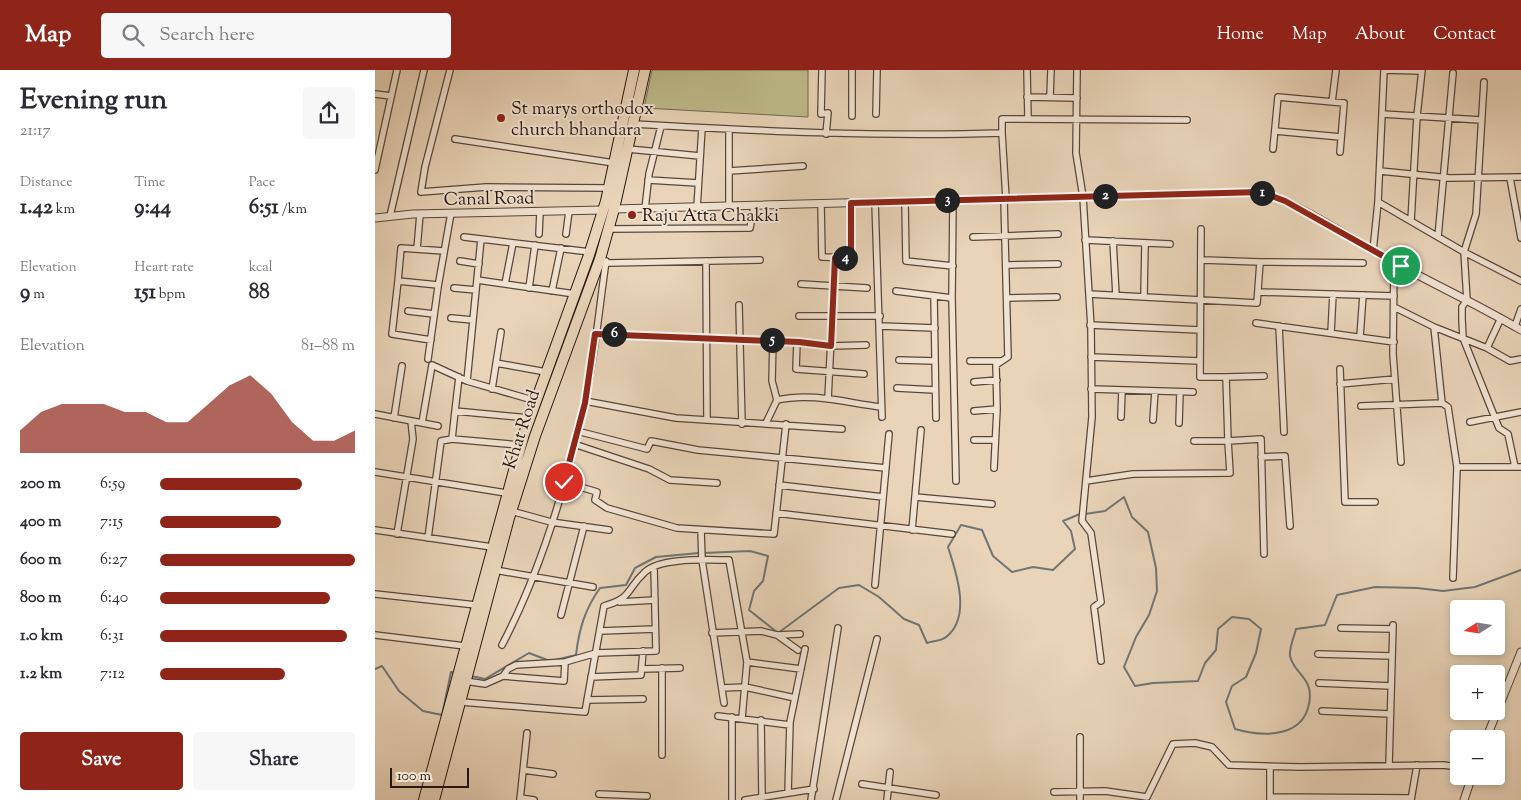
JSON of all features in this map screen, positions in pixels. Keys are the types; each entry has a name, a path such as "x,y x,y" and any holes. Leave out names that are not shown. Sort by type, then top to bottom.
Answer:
{"highway":[{"name":"Khat Road","path":"424,800 465,682 467,651 511,511 511,494 520,445 529,418 541,402 546,372 590,252 603,210 634,70"},
{"name":"Khat Road","path":"459,696 476,605 493,568 491,547 511,494 541,402 603,260 608,230 645,70"},
{"path":"603,210 614,209"},
{"name":"Khat Road","path":"434,800 450,723"}],"street":[{"path":"375,170 397,70"},
{"path":"390,216 424,70"},
{"path":"450,70 425,167 421,192 486,187 609,188"},
{"path":"822,70 821,114 828,114 826,134"},
{"path":"852,70 852,116"},
{"path":"876,114 877,70"},
{"path":"1027,70 1027,118"},
{"path":"1050,97 1051,70"},
{"path":"1077,70 1076,153 1083,197 1091,325 1091,417 1082,521 1091,534 1101,602 1094,607 1101,661"},
{"path":"1332,102 1336,70"},
{"path":"1373,251 1379,202 1384,70 1421,71 1411,221"},
{"path":"1438,237 1453,73"},
{"path":"1457,467 1518,467 1508,434 1499,428 1464,339 1462,307 1467,300 1464,252 1476,214 1484,82"},
{"path":"375,94 391,96"},
{"path":"1027,96 1077,98"},
{"path":"1273,149 1278,97 1344,102 1340,152"},
{"path":"1382,114 1481,120"},
{"path":"994,468 997,365 1009,357 1002,119 1187,120"},
{"path":"633,124 826,134 908,136 1002,133"},
{"path":"645,209 648,180 661,126"},
{"path":"697,208 702,128"},
{"path":"729,130 729,208"},
{"path":"1275,131 1341,137"},
{"path":"455,138 614,163"},
{"path":"627,149 700,156"},
{"path":"729,171 803,166"},
{"path":"1380,170 1443,177 1521,177"},
{"path":"1510,178 1521,238"},
{"path":"648,180 698,183"},
{"path":"614,209 729,208 875,202 1261,192 1285,201 1394,263 1518,328 1521,309"},
{"path":"953,200 952,298 956,481"},
{"path":"875,202 880,316 880,326 877,326 882,417"},
{"path":"905,202 906,261 953,266"},
{"path":"1379,202 1464,252 1521,281"},
{"path":"821,204 822,257 851,258 851,203"},
{"path":"608,230 750,228 754,207"},
{"name":"Canal Road","path":"375,218 420,214 603,210"},
{"path":"566,234 569,211"},
{"path":"539,234 540,212"},
{"path":"428,359 438,285 451,213"},
{"path":"417,249 420,214"},
{"path":"1201,229 1203,260 1200,377 1264,376"},
{"path":"973,237 1058,234"},
{"path":"464,237 590,252"},
{"path":"467,381 481,239"},
{"path":"1085,240 1170,244"},
{"path":"1113,241 1116,295"},
{"path":"505,284 513,243"},
{"path":"1144,296 1145,243"},
{"path":"529,288 535,245"},
{"path":"431,340 392,334 401,248 445,251"},
{"path":"552,291 561,248"},
{"path":"828,399 835,258"},
{"path":"502,645 534,575 564,482 574,444 585,401 603,260 760,260"},
{"path":"1203,260 1363,263"},
{"path":"461,261 479,264"},
{"path":"706,261 707,420"},
{"path":"1089,294 1201,298 1257,303 1259,262"},
{"path":"1394,263 1393,342 1401,462"},
{"path":"1007,265 1058,264"},
{"path":"477,280 575,294"},
{"path":"398,281 438,285"},
{"path":"801,284 867,288"},
{"path":"454,288 476,290"},
{"path":"896,291 952,298"},
{"path":"1258,292 1394,296"},
{"path":"1331,333 1333,294"},
{"path":"1360,337 1363,295"},
{"path":"935,296 936,418"},
{"path":"1008,298 1057,297"},
{"path":"739,305 742,423"},
{"path":"1394,306 1434,327 1487,348 1510,361 1521,359"},
{"path":"409,311 434,314"},
{"path":"799,316 880,316"},
{"path":"451,318 473,320"},
{"path":"1487,348 1501,318"},
{"path":"1256,323 1393,342"},
{"path":"1091,325 1200,330"},
{"path":"880,326 935,328"},
{"path":"1279,326 1284,432"},
{"path":"1434,327 1442,403"},
{"path":"491,389 501,332"},
{"path":"595,334 773,340 831,346 866,345"},
{"path":"766,423 777,400 772,381 773,340"},
{"path":"797,342 795,369 864,374"},
{"path":"1091,356 1200,361"},
{"path":"899,360 935,362"},
{"path":"970,361 1001,361"},
{"path":"496,363 546,372"},
{"path":"422,423 432,365 467,381 541,402"},
{"path":"394,418 402,366"},
{"path":"1340,369 1345,502 1375,502"},
{"path":"452,439 459,377"},
{"path":"1086,481 1133,474 1230,472 1226,377"},
{"path":"973,382 997,380"},
{"path":"1340,384 1395,380"},
{"path":"897,388 935,390"},
{"path":"1091,389 1193,392"},
{"path":"1121,417 1123,390"},
{"path":"1153,420 1155,391"},
{"path":"1179,422 1180,392"},
{"path":"777,400 791,397 828,399 881,407"},
{"path":"585,401 676,418 842,429"},
{"path":"1361,406 1442,403 1449,407 1457,467 1453,578"},
{"path":"973,411 997,409"},
{"path":"455,411 529,418"},
{"path":"1470,422 1521,412"},
{"path":"375,414 438,426"},
{"path":"397,534 413,439 411,421"},
{"path":"564,482 597,492 595,500 607,508 677,528 774,534 786,424"},
{"path":"577,430 647,449 651,442 698,450 886,468"},
{"path":"912,530 921,430"},
{"path":"875,585 889,434"},
{"path":"428,538 441,440 452,439 520,445"},
{"path":"1194,441 1261,439 1264,554"},
{"path":"975,440 995,440"},
{"path":"574,444 649,469 670,480 717,483"},
{"path":"1261,457 1285,456 1290,526"},
{"path":"375,472 511,494"},
{"path":"779,485 883,497"},
{"path":"915,497 992,504"},
{"path":"511,511 551,522 609,530"},
{"path":"776,513 952,534"},
{"path":"561,615 584,526"},
{"path":"375,530 491,547"},
{"path":"701,530 702,560 724,703"},
{"path":"620,602 645,571 654,567 662,564 702,560 729,560 740,632 747,662 742,718"},
{"path":"503,676 508,669 516,664 565,662 596,653 656,651 654,567"},
{"path":"493,568 593,586"},
{"path":"375,594 476,605"},
{"path":"459,696 585,712 604,606 620,602 655,600"},
{"path":"1341,628 1393,627 1389,765"},
{"path":"811,800 837,628"},
{"path":"600,631 655,629"},
{"path":"712,633 761,631 777,635 800,634"},
{"path":"375,635 467,651"},
{"path":"777,635 801,650 801,669 790,725 787,793"},
{"path":"836,800 877,639"},
{"path":"591,677 641,675 643,651"},
{"path":"1490,730 1521,652"},
{"path":"1318,654 1392,656"},
{"path":"465,682 485,684 503,676 564,681 565,662"},
{"path":"747,662 801,669"},
{"path":"662,668 662,755"},
{"path":"642,669 680,668"},
{"path":"1319,683 1391,686"},
{"path":"722,688 745,687 795,698"},
{"path":"587,700 643,699"},
{"path":"1322,711 1390,714"},
{"path":"719,716 790,725"},
{"path":"732,717 732,800"},
{"path":"761,720 762,797"},
{"path":"527,733 520,799 534,800"},
{"path":"1080,737 1080,800"},
{"path":"1054,792 1105,791 1147,797 1173,744 1195,743 1212,747 1229,765 1270,767 1389,765 1450,767"},
{"path":"1270,767 1270,799 1411,799 1417,765"},
{"path":"523,770 553,774"},
{"path":"887,800 890,772"},
{"path":"862,784 936,795"},
{"path":"1464,800 1468,785"},
{"path":"745,800 814,789"},
{"path":"599,794 633,798 647,796"}],"shaded area":[{"path":"652,70 808,70 808,117 644,108"}],"waterway":[{"path":"1085,514 1105,511 1124,497 1132,517 1148,532 1156,568 1157,591 1149,615 1136,637 1124,667 1135,686 1153,683 1198,681 1205,663 1216,650 1218,629 1232,617 1249,619 1261,629 1256,653 1246,677 1232,686 1226,702 1235,729 1255,733 1277,733 1287,730 1303,718 1309,706 1310,691 1306,681 1291,661 1292,642 1296,629 1325,625 1337,595 1375,587 1443,591 1475,587 1521,570"},
{"path":"704,553 750,551 768,556 763,581 754,591 749,610 778,633 839,588 859,585 879,597 904,619 919,625 927,643 946,637 954,628 958,618 960,594 948,547 961,525 982,530 993,556 1012,572 1033,567 1053,570 1075,549 1071,531 1063,521 1080,514"},
{"path":"555,660 576,655 583,620 600,588 626,585 635,568 656,557 699,553"},
{"path":"471,676 485,679 529,653 550,661"},
{"path":"375,669 382,666 399,691 423,711 442,715 451,672 456,673"}],"place":[{"name":"St marys orthodox church bhandara","path":"501,118"},
{"name":"Raju Atta Chakki","path":"632,215"}],"route":[{"path":"564,482 585,403 595,334 707,337 799,342 831,346 835,258 851,258 851,203 1261,192 1285,201 1401,266"}]}
